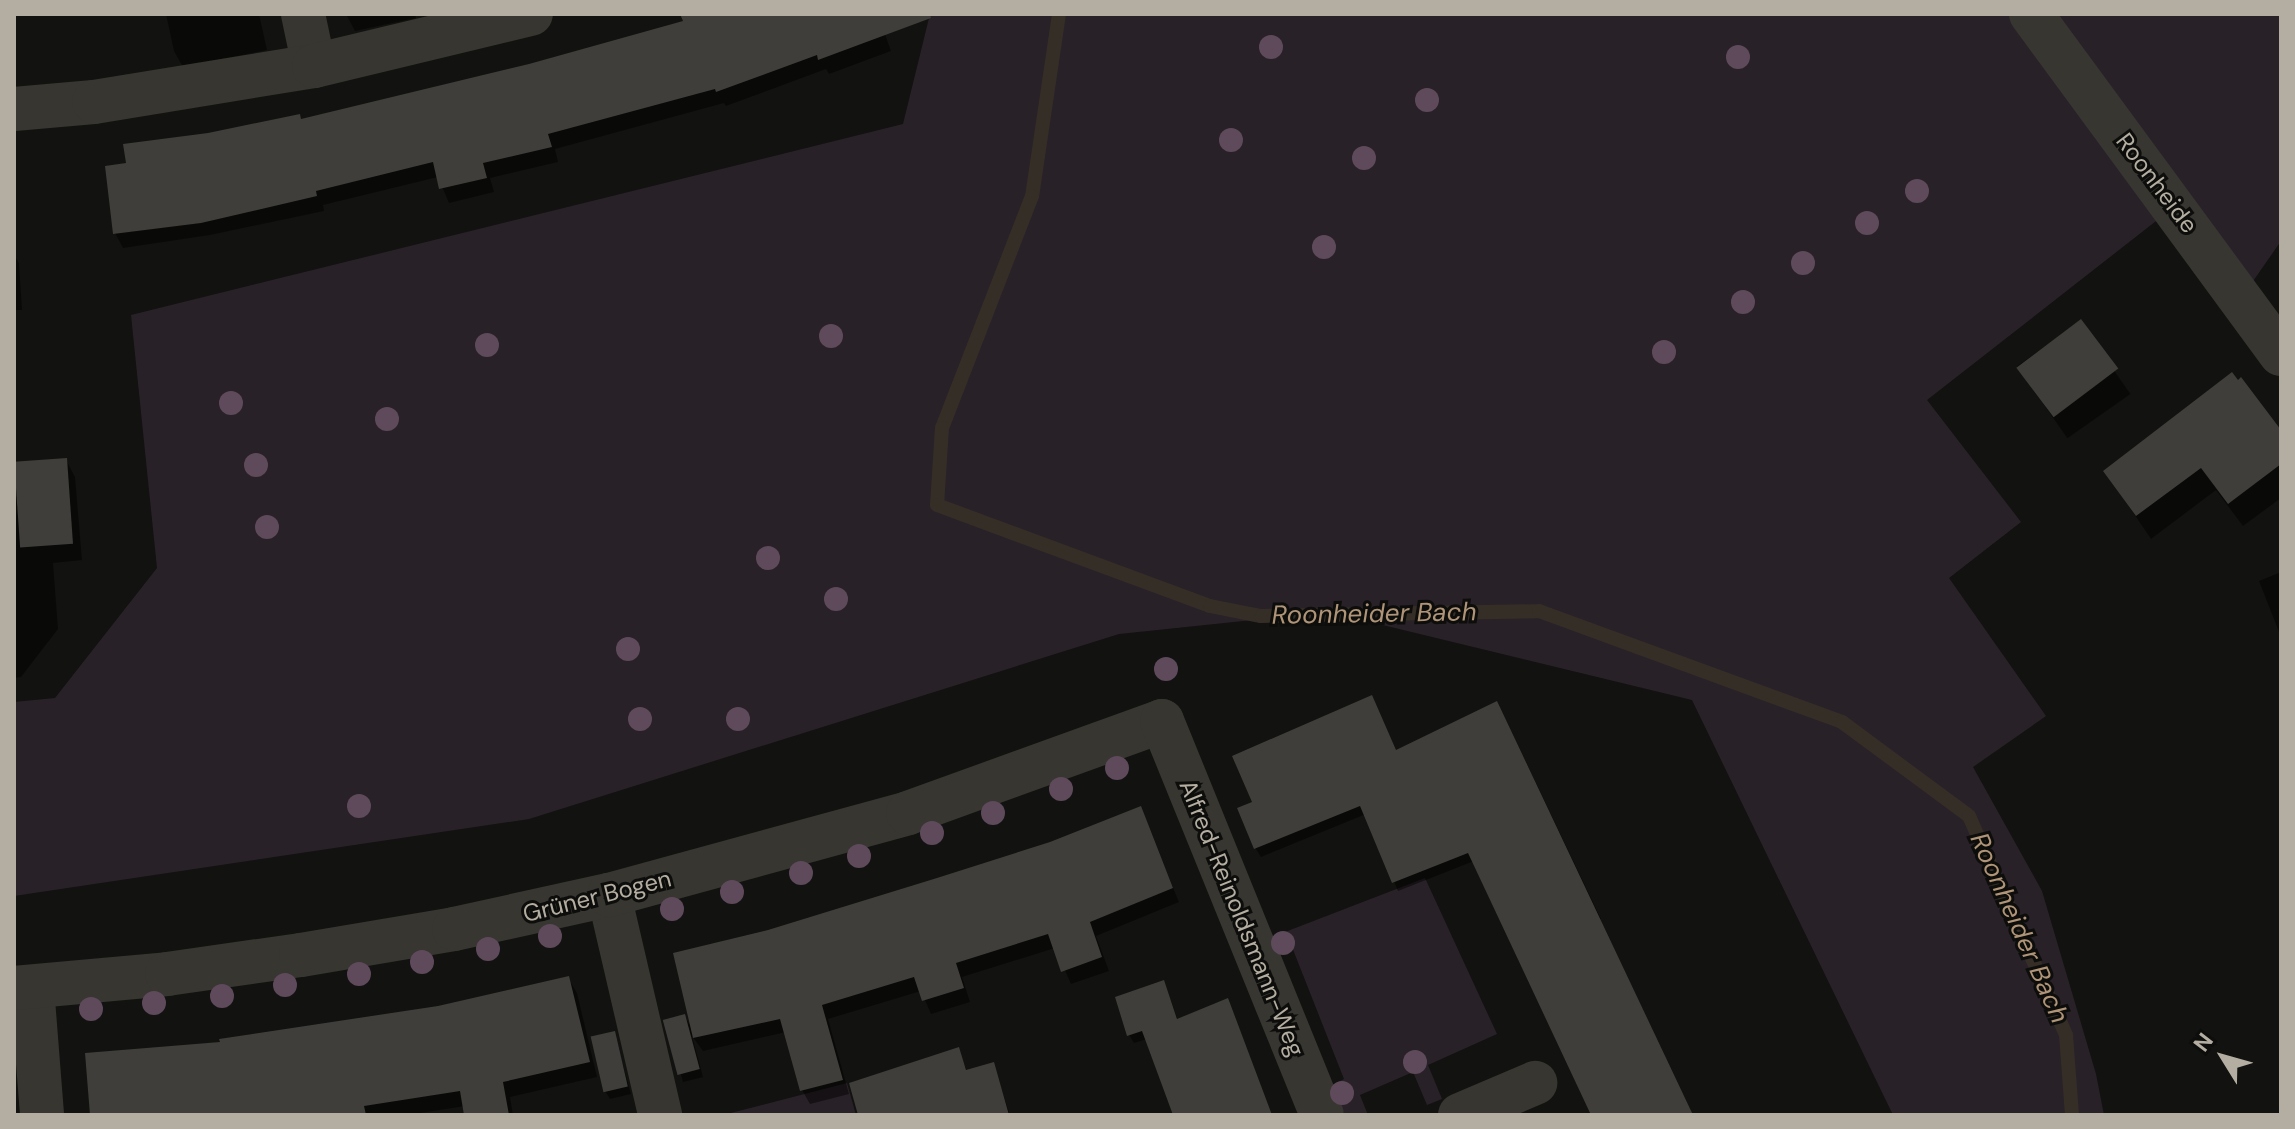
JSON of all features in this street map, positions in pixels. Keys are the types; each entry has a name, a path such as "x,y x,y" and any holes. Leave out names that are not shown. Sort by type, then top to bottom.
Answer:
{"street":[{"path":"303,14 314,66"},
{"path":"14,109 94,102 314,66 531,14"},
{"name":"Roonheide","path":"2031,14 2281,354"},
{"name":"Grüner Bogen","path":"23,987 167,974 301,955 454,929 609,895 908,813 1162,721"},
{"name":"Alfred-Reinoldsmann-Weg","path":"1162,721 1322,1115"},
{"path":"609,895 660,1115"},
{"path":"23,987 42,1115"},
{"path":"1460,1115 1535,1083"}],"shaded area":[{"path":"930,14 2281,14 2281,241 2242,297 2174,207 1927,400 2021,522 1949,578 2046,716 1973,767 2042,891 2096,1074 2104,1115 1893,1115 1692,700 1329,612 1119,634 529,819 14,896 14,702 55,698 157,568 131,315 903,124"},
{"path":"1425,878 1497,1034 1428,1065 1442,1099 1427,1105 1413,1072 1360,1095 1368,1115 1345,1115 1330,1086 1344,1079 1292,947 1277,952 1272,937"},
{"path":"847,1083 856,1115 723,1115"}],"building":[{"path":"680,14 930,14 931,18 818,60 817,55 716,92 715,89 548,134 552,147 483,163 487,178 439,189 433,162 316,191 317,196 201,223 113,234 105,166 126,163 123,144 208,133 300,114 301,119 529,64 683,21"},
{"path":"2081,319 2118,369 2054,417 2016,368"},
{"path":"2232,372 2238,380 2241,377 2281,430 2281,464 2228,504 2201,468 2136,516 2103,471"},
{"path":"67,458 73,544 20,547 14,462"},
{"path":"1372,695 1396,750 1497,701 1693,1115 1591,1115 1468,853 1392,883 1360,806 1254,849 1237,808 1252,802 1232,756"},
{"path":"1141,806 1173,888 1090,922 1102,957 1061,972 1048,934 956,963 964,988 922,1001 914,977 822,1005 843,1080 800,1091 780,1019 693,1038 673,953 768,930 937,878 1050,842"},
{"path":"569,976 590,1062 503,1082 509,1115 464,1115 460,1091 364,1106 366,1115 90,1115 85,1053 220,1042 219,1039 438,1006"},
{"path":"1164,980 1177,1019 1228,998 1272,1115 1173,1115 1142,1031 1127,1036 1115,997"},
{"path":"685,1014 700,1069 678,1075 663,1020"},
{"path":"615,1031 628,1087 603,1092 591,1037"},
{"path":"959,1047 966,1070 994,1062 1009,1115 858,1115 849,1083"}],"waterway":[{"name":"Roonheider Bach","path":"1059,14 1032,196 942,428 937,505 1210,606 1261,616 1539,611 1842,722 1969,816 2066,1035 2072,1115"}]}
